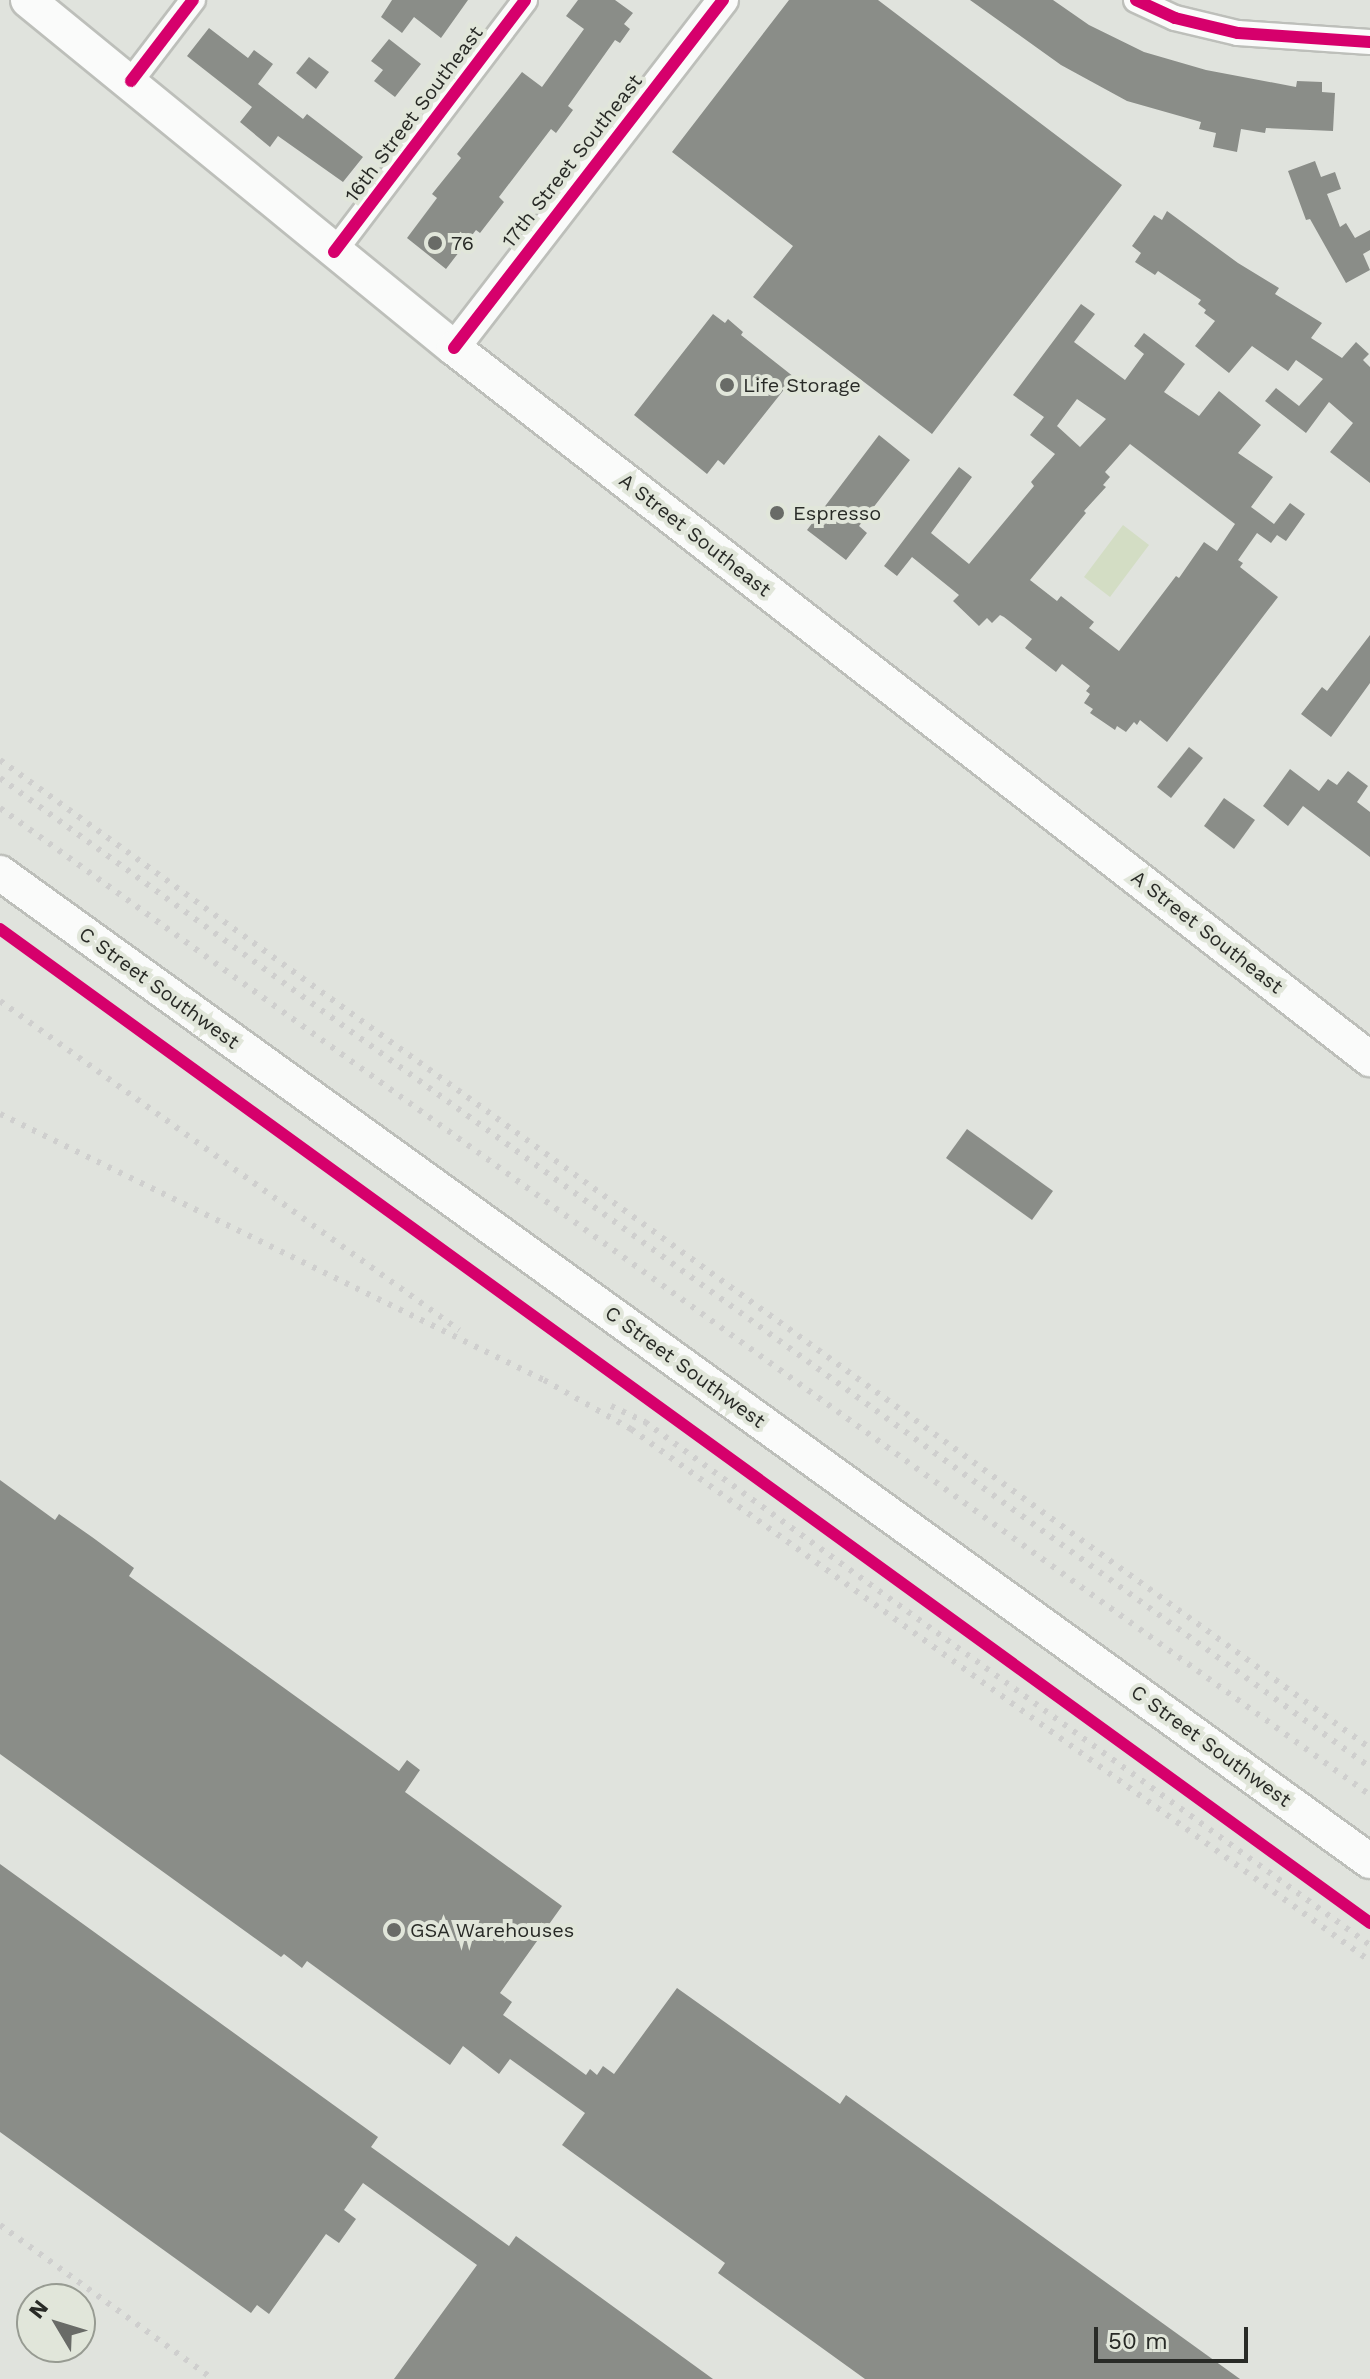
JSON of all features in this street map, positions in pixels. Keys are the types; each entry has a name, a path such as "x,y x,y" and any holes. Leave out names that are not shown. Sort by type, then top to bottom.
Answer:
{"main road":[{"name":"A Street Southeast","path":"28,0 131,81 334,252 454,348 1370,1059"},
{"name":"C Street Southwest","path":"0,873 1370,1861"}],"street":[{"path":"131,81 193,0"},
{"name":"16th Street Southeast","path":"334,252 525,0"},
{"name":"17th Street Southeast","path":"454,348 723,0"},
{"path":"1136,0 1175,18 1238,33 1370,42"}],"green space":[{"path":"1123,525 1149,545 1110,597 1084,577"}],"building":[{"path":"392,0 468,0 441,38 414,17 402,33 381,17"},
{"path":"578,0 615,0 633,13 624,24 630,29 620,43 615,40 568,106 573,110 556,133 551,129 499,197 504,202 480,233 476,230 446,269 407,238 437,198 432,194 461,158 457,154 522,72 542,87 584,29 566,16"},
{"path":"789,0 878,0 1122,185 932,434 753,297 793,246 672,152"},
{"path":"970,0 1053,0 1089,25 1144,52 1206,70 1296,87 1297,81 1322,82 1322,92 1335,93 1333,131 1266,128 1265,133 1241,129 1237,152 1213,147 1216,133 1199,129 1201,122 1127,101 1061,65"},
{"path":"209,28 248,58 254,50 273,64 258,84 303,119 307,114 363,157 343,182 278,136 270,147 240,122 252,107 187,56"},
{"path":"389,39 421,64 395,97 374,81 383,70 371,61"},
{"path":"309,57 329,72 316,89 296,73"},
{"path":"1315,161 1321,177 1335,172 1341,189 1327,194 1340,227 1346,223 1355,238 1370,230 1370,250 1363,254 1370,270 1346,283 1310,219 1306,220 1288,171"},
{"path":"1167,211 1238,263 1279,288 1275,294 1322,323 1311,338 1342,358 1356,342 1369,354 1363,360 1370,367 1370,483 1330,452 1353,423 1329,402 1306,433 1265,401 1276,388 1299,406 1323,379 1296,360 1288,371 1252,346 1229,373 1195,346 1215,321 1198,304 1201,300 1158,271 1155,275 1135,262 1141,253 1132,246 1154,215 1162,220"},
{"path":"1081,304 1095,314 1074,342 1125,380 1144,354 1134,346 1144,333 1185,364 1164,392 1199,416 1219,391 1261,425 1238,453 1273,477 1251,507 1274,524 1290,503 1305,514 1286,541 1277,535 1271,543 1257,533 1238,560 1243,563 1240,567 1278,597 1167,742 1140,720 1126,732 1117,726 1115,730 1090,713 1093,709 1084,703 1090,694 1086,691 1090,686 1062,664 1056,672 1025,648 1032,639 1004,617 1000,615 992,623 987,618 979,626 953,601 959,595 912,557 897,576 884,566 959,467 972,477 931,533 969,564 1034,486 1031,482 1055,454 1030,435 1044,417 1013,395","holes":["1077,399 1106,419 1080,447 1057,426","1130,444 1235,524 1217,551 1204,542 1179,578 1176,576 1119,651 1089,628 1094,622 1061,596 1057,601 1030,580 1106,487 1103,485 1110,477 1105,472"]},
{"path":"713,314 725,323 728,319 743,332 741,335 794,377 724,465 718,460 707,474 634,415"},
{"path":"879,435 910,460 859,526 867,533 846,560 807,530"},
{"path":"1370,635 1370,683 1331,737 1301,714 1322,687 1327,691"},
{"path":"1189,747 1203,758 1171,798 1157,787"},
{"path":"1290,769 1319,791 1328,779 1337,785 1348,771 1368,786 1357,802 1370,812 1370,857 1303,806 1288,826 1263,806"},
{"path":"1224,798 1255,820 1234,849 1204,826"},
{"path":"967,1129 1053,1191 1032,1220 946,1158"},
{"name":"GSA Warehouses","path":"0,1480 55,1520 59,1514 92,1537 134,1568 129,1576 399,1771 407,1760 420,1770 405,1792 562,1906 500,1993 512,2002 503,2015 586,2075 590,2069 597,2075 603,2066 614,2074 677,1988 840,2104 846,2095 1240,2379 865,2379 718,2273 725,2263 562,2145 585,2113 510,2059 499,2074 463,2046 450,2065 307,1961 302,1968 284,1954 281,1957 0,1754"},
{"path":"0,1864 378,2137 371,2147 509,2246 516,2236 713,2379 394,2379 477,2265 363,2183 344,2210 356,2219 339,2243 326,2234 269,2314 257,2305 251,2313 0,2132"}],"railway":[{"path":"0,760 1370,1748"},
{"path":"0,778 1370,1767"},
{"path":"0,808 1370,1795"},
{"path":"0,1001 459,1330"},
{"path":"0,1114 544,1380 631,1429 1370,1961"},
{"path":"611,1406 645,1422 1370,1945"},
{"path":"0,2225 213,2379"}],"cycle path":[{"path":"131,81 193,0"},
{"path":"334,252 525,0"},
{"path":"454,348 723,0"},
{"path":"1136,0 1175,18 1238,33 1370,42"},
{"path":"0,929 1370,1923"}],"place":[{"name":"76","path":"435,243"},
{"name":"Life Storage","path":"727,385"},
{"name":"Espresso","path":"777,513"},
{"name":"GSA Warehouses","path":"394,1930"}]}
